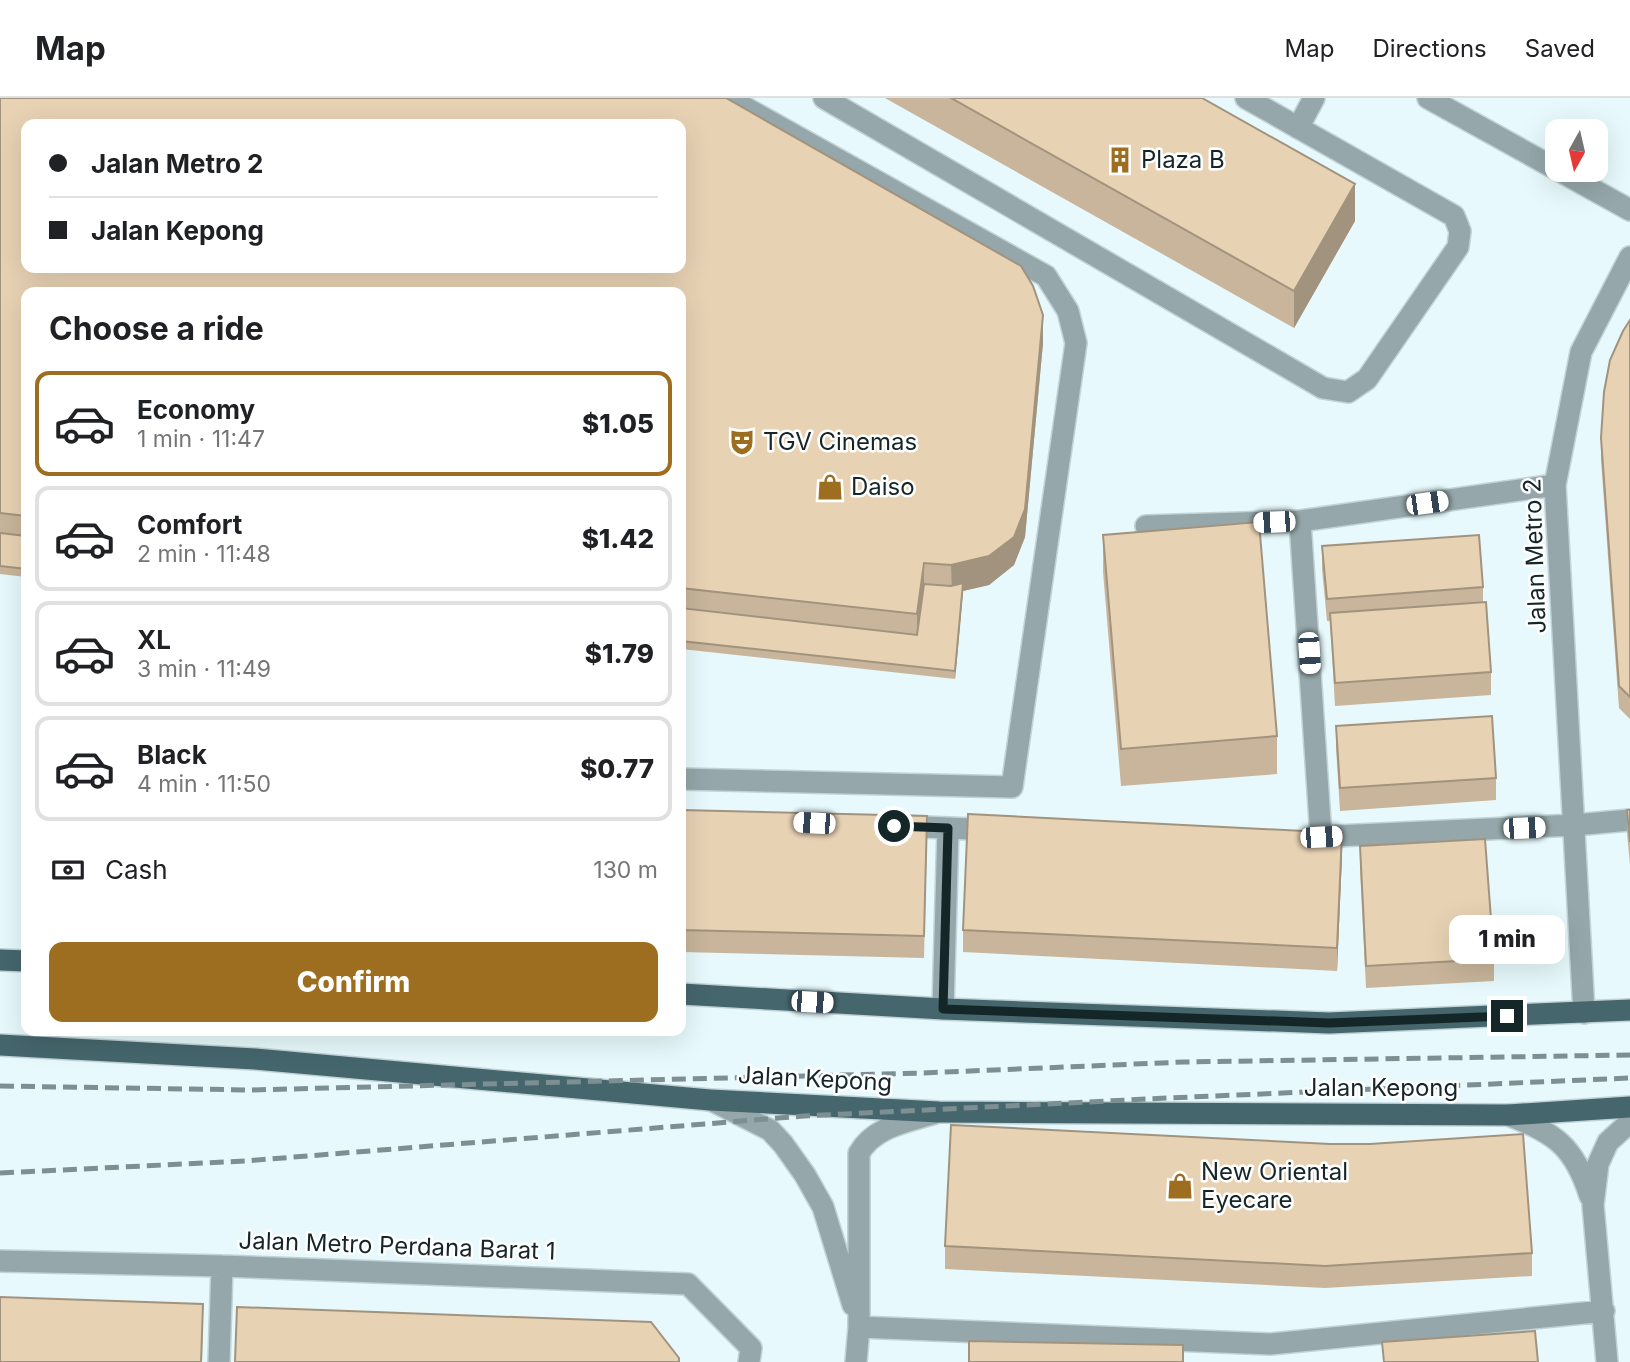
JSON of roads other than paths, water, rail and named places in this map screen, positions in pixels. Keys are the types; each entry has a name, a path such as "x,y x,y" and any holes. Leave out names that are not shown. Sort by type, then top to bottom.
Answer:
{"main road":[{"path":"0,960 21,961"},
{"path":"686,994 943,1009 1329,1023 1630,1010"},
{"name":"Jalan Kepong","path":"0,1045 255,1059 710,1100 939,1112 1508,1115 1630,1107"}],"street":[{"path":"686,779 1012,787 1076,343 1068,311 1046,276 728,98"},
{"path":"824,98 1323,388 1348,392 1367,379 1458,247 1460,231 1454,216 1245,98"},
{"path":"1298,128 1314,98"},
{"path":"1428,98 1630,210"},
{"name":"Jalan Metro 2","path":"1584,1013 1555,485 1581,352 1630,257"},
{"path":"1146,526 1300,521 1555,485"},
{"path":"1300,521 1321,837"},
{"path":"1293,837 1575,825 1630,820"},
{"path":"881,825 1017,830"},
{"path":"943,1009 948,828"},
{"path":"710,1100 770,1130 805,1175 823,1207 859,1327"},
{"path":"856,1362 859,1327 859,1153 866,1140 879,1131 939,1112"},
{"path":"1508,1115 1541,1128 1566,1148 1581,1169 1593,1205 1607,1362"},
{"path":"1593,1205 1598,1164 1608,1142 1630,1122"},
{"name":"Jalan Metro Perdana Barat 1","path":"0,1261 222,1266 688,1284 751,1348 749,1362"},
{"path":"219,1362 222,1266"},
{"path":"859,1327 1271,1353 1604,1311"}],"railway":[{"path":"0,1086 250,1090 922,1073 1184,1062 1630,1055"},
{"path":"0,1173 245,1161 804,1116 1630,1078"}],"place":[{"name":"Plaza B","path":"1120,160"},
{"name":"TGV Cinemas","path":"742,442"},
{"name":"Daiso","path":"830,487"},
{"name":"New Oriental Eyecare","path":"1180,1186"}]}
